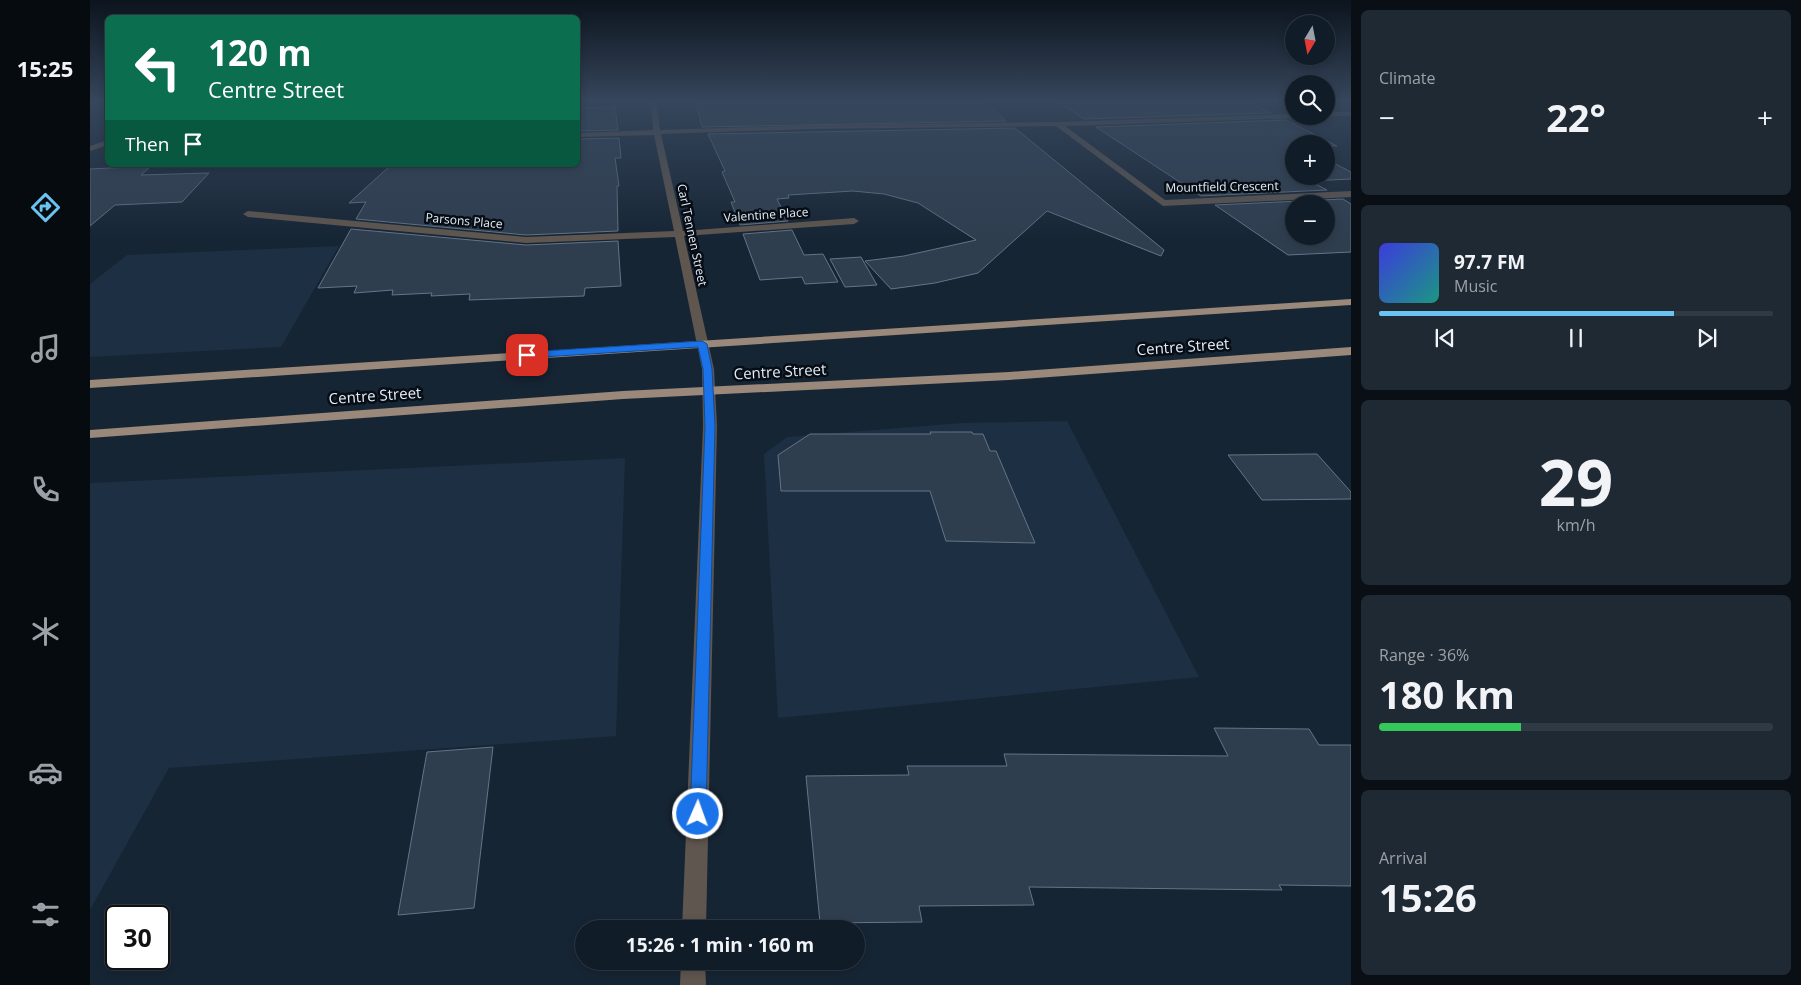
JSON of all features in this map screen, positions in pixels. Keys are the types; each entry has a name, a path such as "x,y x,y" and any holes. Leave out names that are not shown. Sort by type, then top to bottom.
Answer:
{"main road":[{"name":"Centre Street","path":"90,384 1351,302"},
{"name":"Centre Street","path":"90,434 613,395 709,392 1019,375 1351,351"}],"street":[{"name":"Carl Tennen Street","path":"660,148 708,369 710,436 694,920"},
{"name":"Mountfield Crescent","path":"1090,148 1163,203 1351,194"},
{"name":"Parsons Place","path":"248,214 526,240 679,234"},
{"name":"Valentine Place","path":"679,234 854,221"},
{"path":"693,970 693,985"}],"shaded area":[{"path":"339,246 281,347 90,357 90,284 127,255"},
{"path":"1067,421 1199,677 778,718 764,454 787,437 961,423"},
{"path":"625,458 616,736 169,768 90,910 90,483"}],"building":[{"path":"580,148 620,148 621,158 615,158 619,186 617,186 618,231 526,235 356,219 366,202 349,203 389,167 580,167"},
{"path":"714,148 1039,148 1164,250 1161,256 1047,211 978,273 935,283 891,289 865,261 904,256 976,240 918,203 884,194 853,191 788,195 789,198 777,199 788,221 740,225 731,202 735,202 722,172 725,171"},
{"path":"1128,148 1285,148 1285,185 1318,185 1327,190 1201,196"},
{"path":"1335,164 1351,172 1351,179 1335,180"},
{"path":"150,167 141,175 209,173 182,202 115,205 90,226 90,169"},
{"path":"1335,199 1343,199 1351,204 1351,252 1288,255 1215,205 1285,202 1285,245 1335,245"},
{"path":"351,229 526,245 618,241 621,286 585,288 584,296 469,300 470,294 392,295 393,290 354,293 357,286 318,288"},
{"path":"792,230 804,255 823,254 838,282 805,284 802,277 760,280 743,234"},
{"path":"861,257 877,285 845,287 830,259"},
{"path":"930,432 972,432 973,434 983,434 990,451 996,451 1035,543 946,541 930,491 781,491 778,455 810,434 931,434"},
{"path":"1317,454 1351,492 1351,499 1262,500 1228,455"},
{"path":"1214,728 1309,729 1319,745 1351,745 1351,886 1279,885 1282,890 1029,887 1034,905 919,906 922,922 865,923 865,920 820,920 806,776 909,775 907,766 1007,766 1004,754 1228,756"},
{"path":"493,747 474,908 398,915 427,752"}],"route":[{"path":"527,355 702,344 708,369 710,426 698,814"}]}
